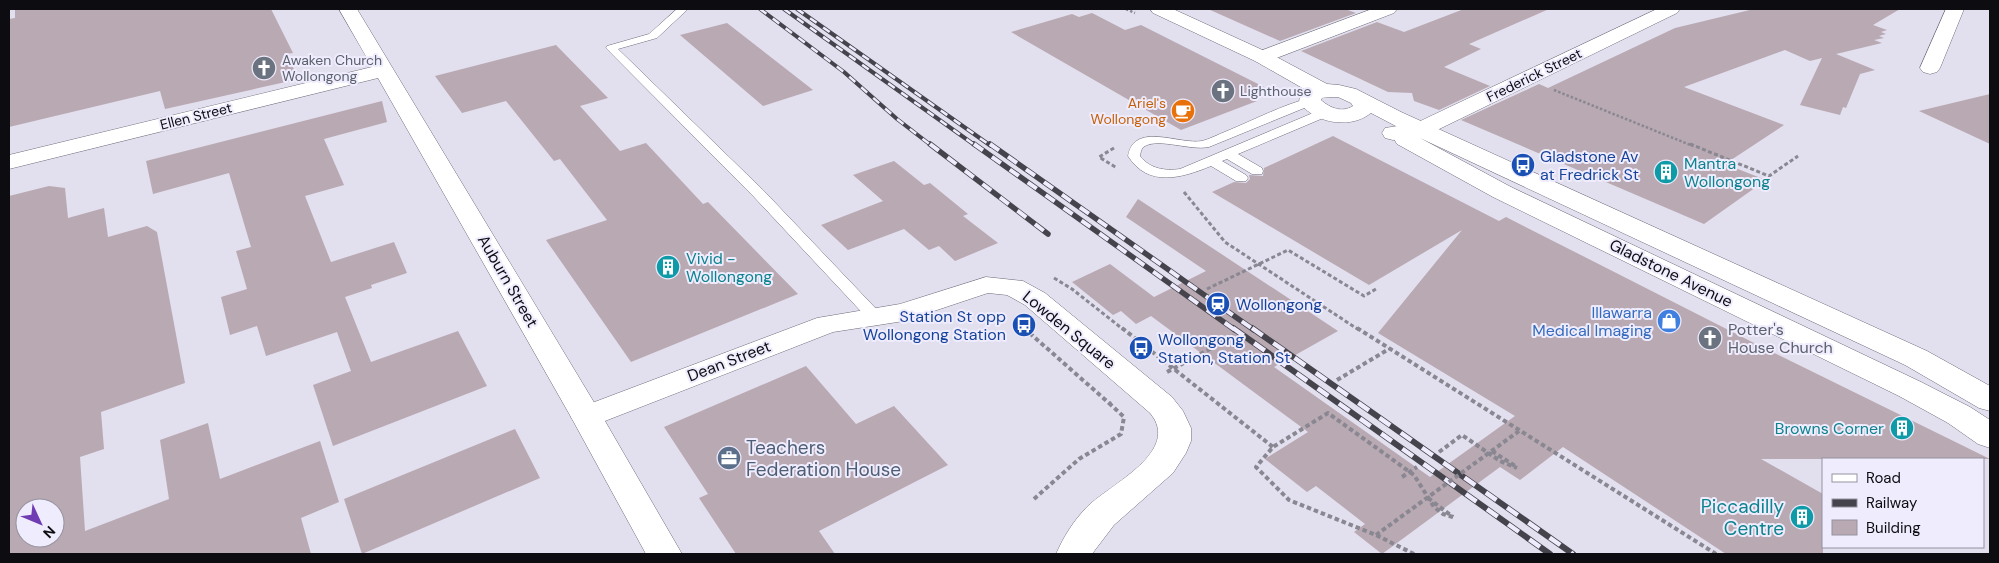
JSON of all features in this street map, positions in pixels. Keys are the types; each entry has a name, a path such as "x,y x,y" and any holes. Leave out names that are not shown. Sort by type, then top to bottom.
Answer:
{"street":[{"name":"Auburn Street","path":"348,9 587,417 664,554"},
{"path":"1262,57 1388,9"},
{"name":"Frederick Street","path":"1407,131 1526,79 1671,9"},
{"path":"1930,68 1955,9"},
{"path":"1151,13 1262,57 1319,102"},
{"name":"Ellen Street","path":"9,162 384,70"},
{"name":"Gladstone Avenue","path":"1319,102 1355,108 1407,131 1916,358 1990,400"},
{"name":"Gladstone Avenue","path":"1407,131 1502,192 1910,388 1959,415 1990,436"},
{"name":"Lowden Square","path":"875,317 920,308 975,288 996,284 1013,287 1034,299 1161,405 1176,427 1175,440 1171,451 1152,474 1105,512 1090,528 1074,554"},
{"name":"Dean Street","path":"587,417 818,326 875,317"}],"lane":[{"path":"683,9 653,36 611,48 759,194 875,317"},
{"path":"1319,102 1228,154 1183,173 1170,175 1157,173 1143,167 1135,160 1133,153 1138,147 1153,140 1166,140 1187,145 1210,143 1319,102"},
{"path":"1228,154 1257,171"},
{"path":"1212,161 1241,178"}],"path":[{"path":"1126,9 1151,13"},
{"path":"1526,79 1769,176 1798,156"},
{"path":"1182,189 1225,242 1389,349 1716,554"},
{"path":"1207,289 1288,250 1364,296 1376,289"},
{"path":"1140,387 1234,336"},
{"path":"1336,380 1389,349"},
{"path":"1034,499 1078,459 1121,434 1124,417 1110,404"},
{"path":"1414,554 1376,535 1290,500 1256,467 1273,446 1328,413 1414,475 1434,508 1443,514 1453,517 1428,498"},
{"path":"1376,535 1519,431"},
{"path":"1439,452 1462,435 1500,461 1517,468 1492,451"},
{"path":"1402,477 1417,467"}],"building":[{"path":"15,9 271,9 293,53 286,54 299,79 165,109 160,91 9,127 9,19 15,18"},
{"path":"1208,9 1345,9 1356,13 1280,41"},
{"path":"1464,9 1549,9 1469,44 1481,49 1444,67 1490,86 1439,110 1414,101 1412,93 1388,92 1301,51 1377,22 1404,32"},
{"path":"1754,9 1900,9 1873,25 1887,30 1881,32 1886,34 1879,36 1884,38 1874,40 1882,43 1836,54 1875,70 1860,74 1846,108 1843,107 1840,115 1800,105 1822,58 1810,61 1785,50 1684,87 1784,125 1725,164 1766,180 1704,224 1461,120 1539,84 1548,88 1675,28"},
{"path":"1092,13 1125,30 1141,25 1266,88 1247,95 1257,101 1181,130 1011,32 1072,14 1079,17"},
{"path":"727,23 813,90 763,106 680,35"},
{"path":"556,45 608,98 580,106 620,151 646,143 703,204 708,202 798,294 631,362 546,240 607,220 560,159 554,161 506,101 462,113 435,76"},
{"path":"1990,94 1990,144 1919,111"},
{"path":"382,101 387,122 324,139 344,185 305,196 331,262 394,242 407,273 371,285 372,288 345,297 371,362 458,331 487,386 333,446 313,385 351,371 337,332 266,356 257,326 230,335 221,297 247,289 236,251 251,247 229,173 153,194 146,161"},
{"path":"1333,136 1499,221 1506,217 1760,346 1990,459 1761,459 1822,493 1823,554 1726,554 1563,447 1520,480 1500,467 1382,554 1354,532 1365,524 1316,486 1307,492 1265,459 1308,432 1151,316 1136,324 1121,311 1113,315 1072,282 1110,264 1154,297 1206,271 1126,217 1138,199 1338,331 1274,367 1430,477 1515,416 1378,333 1462,230 1369,285 1212,192 1234,182 1246,183 1250,179 1249,175 1263,176 1264,168"},
{"path":"894,161 924,185 930,183 968,214 963,216 998,243 955,261 939,246 929,250 904,229 848,250 821,225 883,201 853,175"},
{"path":"49,186 65,188 68,218 104,208 108,237 147,226 157,232 185,383 101,412 104,449 80,457 85,531 169,499 160,440 208,423 220,479 320,441 339,502 301,518 311,554 9,554 9,196"},
{"path":"806,366 856,424 894,406 948,465 819,531 835,554 736,554 699,498 708,494 664,427"},
{"path":"515,429 540,478 362,554 344,499"}],"railway":[{"path":"760,9 844,72 897,119 932,146"},
{"path":"784,9 976,146"},
{"path":"797,9 991,146"},
{"path":"930,144 1048,234"},
{"path":"974,144 1235,330"},
{"path":"990,144 1254,330"},
{"path":"1233,328 1550,554"},
{"path":"1252,328 1573,554"}],"place":[{"name":"Awaken Church Wollongong","path":"264,68"},
{"name":"Lighthouse","path":"1223,91"},
{"name":"Ariel's Wollongong","path":"1183,111"},
{"name":"Gladstone Av at Fredrick St","path":"1523,165"},
{"name":"Mantra Wollongong","path":"1666,172"},
{"name":"Vivid - Wollongong","path":"668,267"},
{"name":"Wollongong","path":"1218,304"},
{"name":"Illawarra Medical Imaging","path":"1669,321"},
{"name":"Station St opp Wollongong Station","path":"1024,325"},
{"name":"Potter's House Church","path":"1710,338"},
{"name":"Wollongong Station, Station St","path":"1141,348"},
{"name":"Browns Corner","path":"1902,428"},
{"name":"Teachers Federation House","path":"729,458"},
{"name":"Piccadilly Centre","path":"1802,517"}]}
